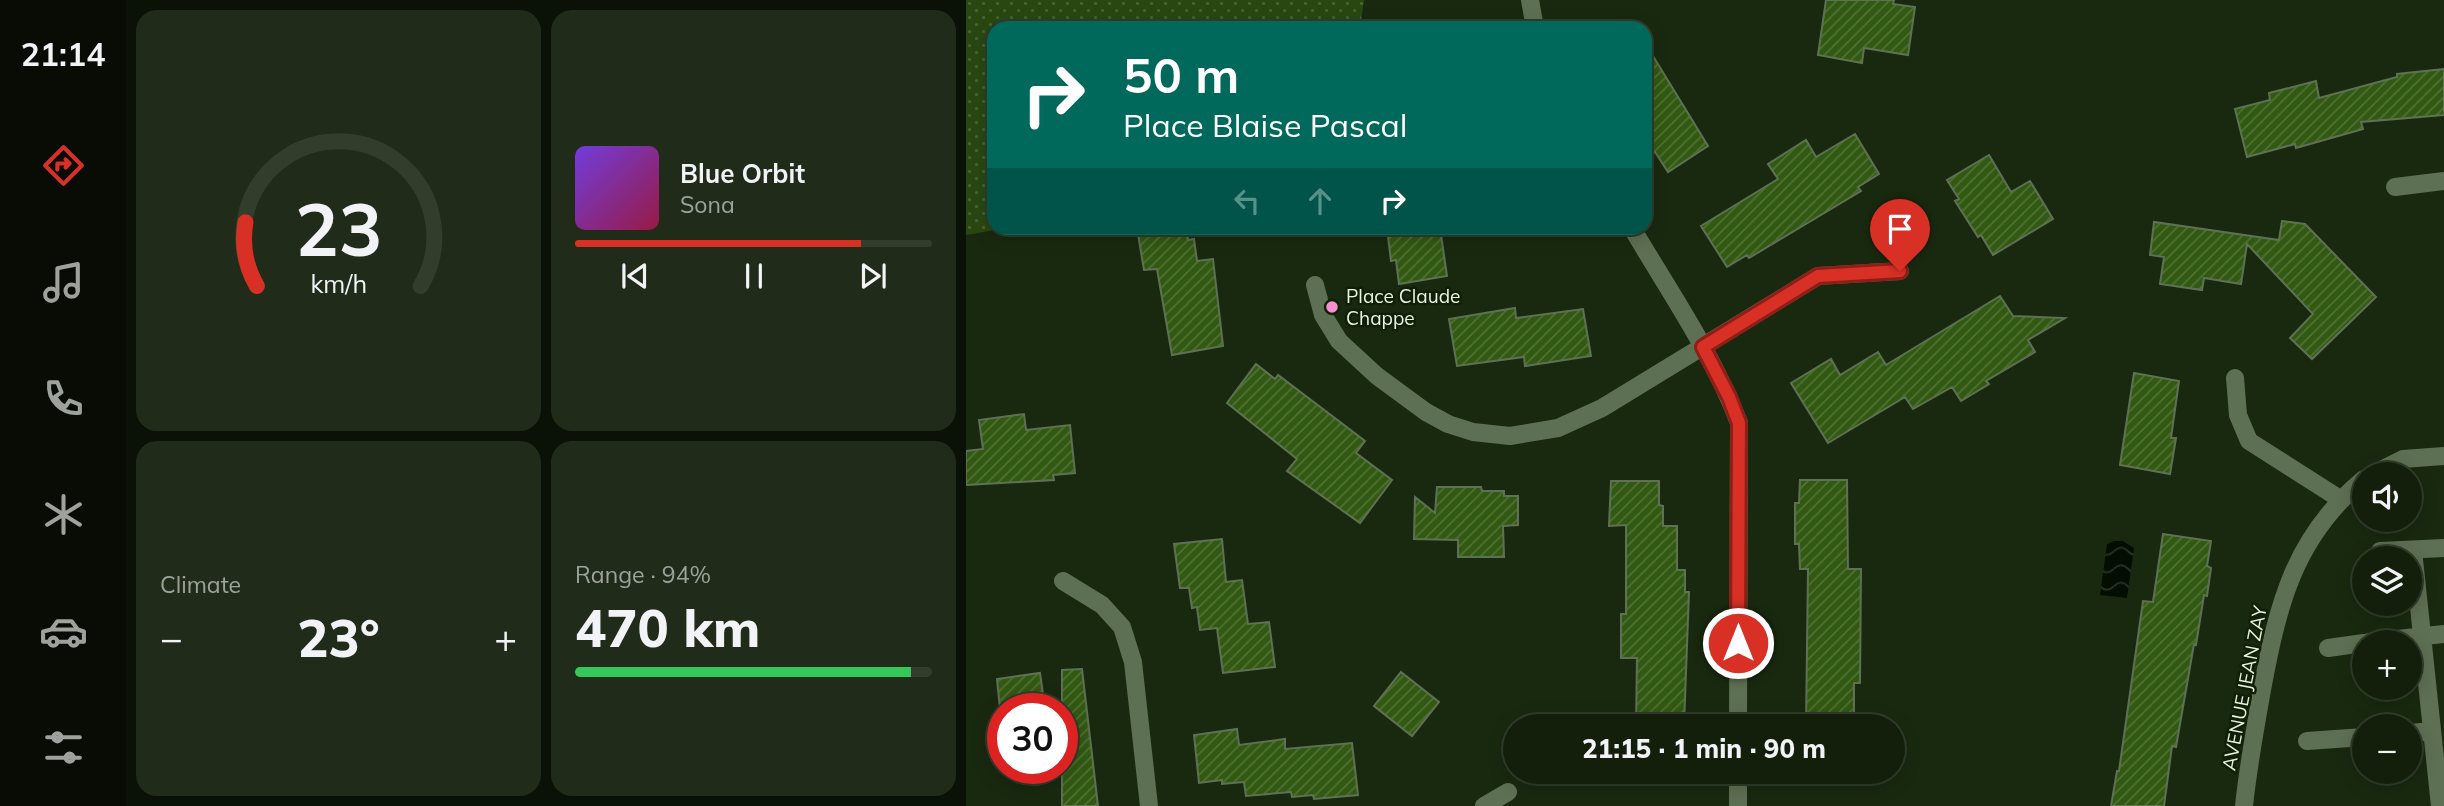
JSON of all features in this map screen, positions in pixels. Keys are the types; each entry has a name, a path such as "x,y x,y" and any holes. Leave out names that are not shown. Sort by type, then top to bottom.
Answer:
{"street":[{"path":"1530,0 1534,21"},
{"path":"2395,187 2444,181"},
{"path":"1636,235 1703,347 1739,423 1738,714"},
{"path":"1315,285 1328,324 1339,341 1366,367 1426,412 1448,424 1473,432 1510,436 1558,428 1602,408 1818,276 1900,271"},
{"path":"2235,379 2238,415 2249,441 2340,499"},
{"path":"2397,462 2403,459 2444,456"},
{"name":"AVENUE JEAN ZAY","path":"2244,806 2248,762 2274,627 2294,566 2315,530 2340,499 2352,490"},
{"path":"2422,549 2444,548"},
{"path":"1063,581 1102,605 1122,627 1133,662 1149,806"},
{"path":"2440,806 2422,635 2444,634"},
{"path":"2328,648 2352,645"},
{"path":"2422,732 2432,731"},
{"path":"2306,741 2352,738"},
{"path":"1738,784 1738,806"},
{"path":"1484,806 1508,792"}],"green space":[{"path":"966,0 1364,0 1361,21 987,21 987,231 966,235"}],"water":[{"path":"2123,541 2134,548 2127,598 2100,595 2107,544"}],"building":[{"path":"1826,0 1894,0 1893,4 1915,7 1908,55 1864,48 1862,63 1818,55"},
{"path":"1652,54 1708,146 1668,172 1655,152 1652,154"},
{"path":"2444,69 2444,115 2361,122 2363,129 2296,148 2295,144 2247,157 2235,109 2270,100 2269,93 2316,81 2319,98 2397,77 2397,74"},
{"path":"1855,134 1879,174 1858,187 1861,191 1749,258 1747,255 1727,267 1701,226 1778,179 1768,164 1806,140 1816,157"},
{"path":"1989,155 2011,192 2030,181 2053,219 1993,255 1955,201 1959,199 1947,180"},
{"path":"2282,221 2305,224 2376,297 2312,359 2290,338 2313,314 2247,244 2241,284 2204,278 2202,290 2160,284 2164,257 2150,255 2154,222 2279,240"},
{"path":"1138,235 1187,235 1188,240 1194,239 1197,261 1213,259 1223,346 1172,355 1157,269 1144,270"},
{"path":"1388,235 1441,235 1447,276 1399,284 1396,260 1391,261"},
{"path":"2000,296 2013,316 2065,318 2028,340 2035,352 1986,381 1989,384 1961,401 1952,387 1913,409 1905,397 1828,443 1791,383 1831,359 1840,375 1878,352 1886,365"},
{"path":"1515,308 1516,318 1583,309 1591,356 1525,366 1524,357 1457,366 1449,319"},
{"path":"1256,364 1275,379 1278,375 1365,441 1356,453 1392,480 1360,523 1287,471 1297,459 1227,403"},
{"path":"2134,373 2179,381 2171,438 2176,438 2170,474 2120,465"},
{"path":"1024,414 1026,430 1070,425 1075,473 1053,475 1054,480 966,485 966,451 983,449 979,420"},
{"path":"1800,480 1847,480 1848,569 1861,569 1860,683 1854,683 1854,714 1806,714 1808,569 1800,569 1799,544 1795,544 1795,503 1799,503"},
{"path":"1611,481 1659,481 1659,505 1663,506 1663,526 1677,526 1677,570 1685,570 1685,592 1689,592 1684,714 1636,714 1637,658 1621,658 1621,614 1626,614 1626,525 1609,526"},
{"path":"1437,487 1481,487 1482,491 1504,491 1504,496 1518,496 1518,525 1503,526 1504,557 1458,557 1458,540 1414,539 1415,497 1435,513"},
{"path":"2163,534 2211,541 2207,566 2211,568 2207,596 2204,595 2176,747 2172,746 2164,806 2111,806 2119,771 2143,601 2153,602"},
{"path":"1222,539 1226,582 1242,580 1248,624 1269,622 1275,667 1223,673 1217,628 1200,630 1197,607 1192,608 1189,588 1180,588 1174,544"},
{"path":"1082,669 1098,806 1062,806 1062,784 1078,784 1078,693 1062,693 1062,670"},
{"path":"1401,672 1439,702 1412,736 1374,706"},
{"path":"1040,673 1043,693 998,693 997,679"},
{"path":"1237,729 1239,745 1285,739 1285,749 1352,743 1358,795 1314,799 1313,795 1292,797 1291,792 1246,796 1244,782 1222,784 1222,780 1199,783 1194,735"}],"place":[{"name":"Place Claude Chappe","path":"1332,307"}],"route":[{"path":"1738,643 1739,423 1703,347 1818,276 1900,271"}]}
